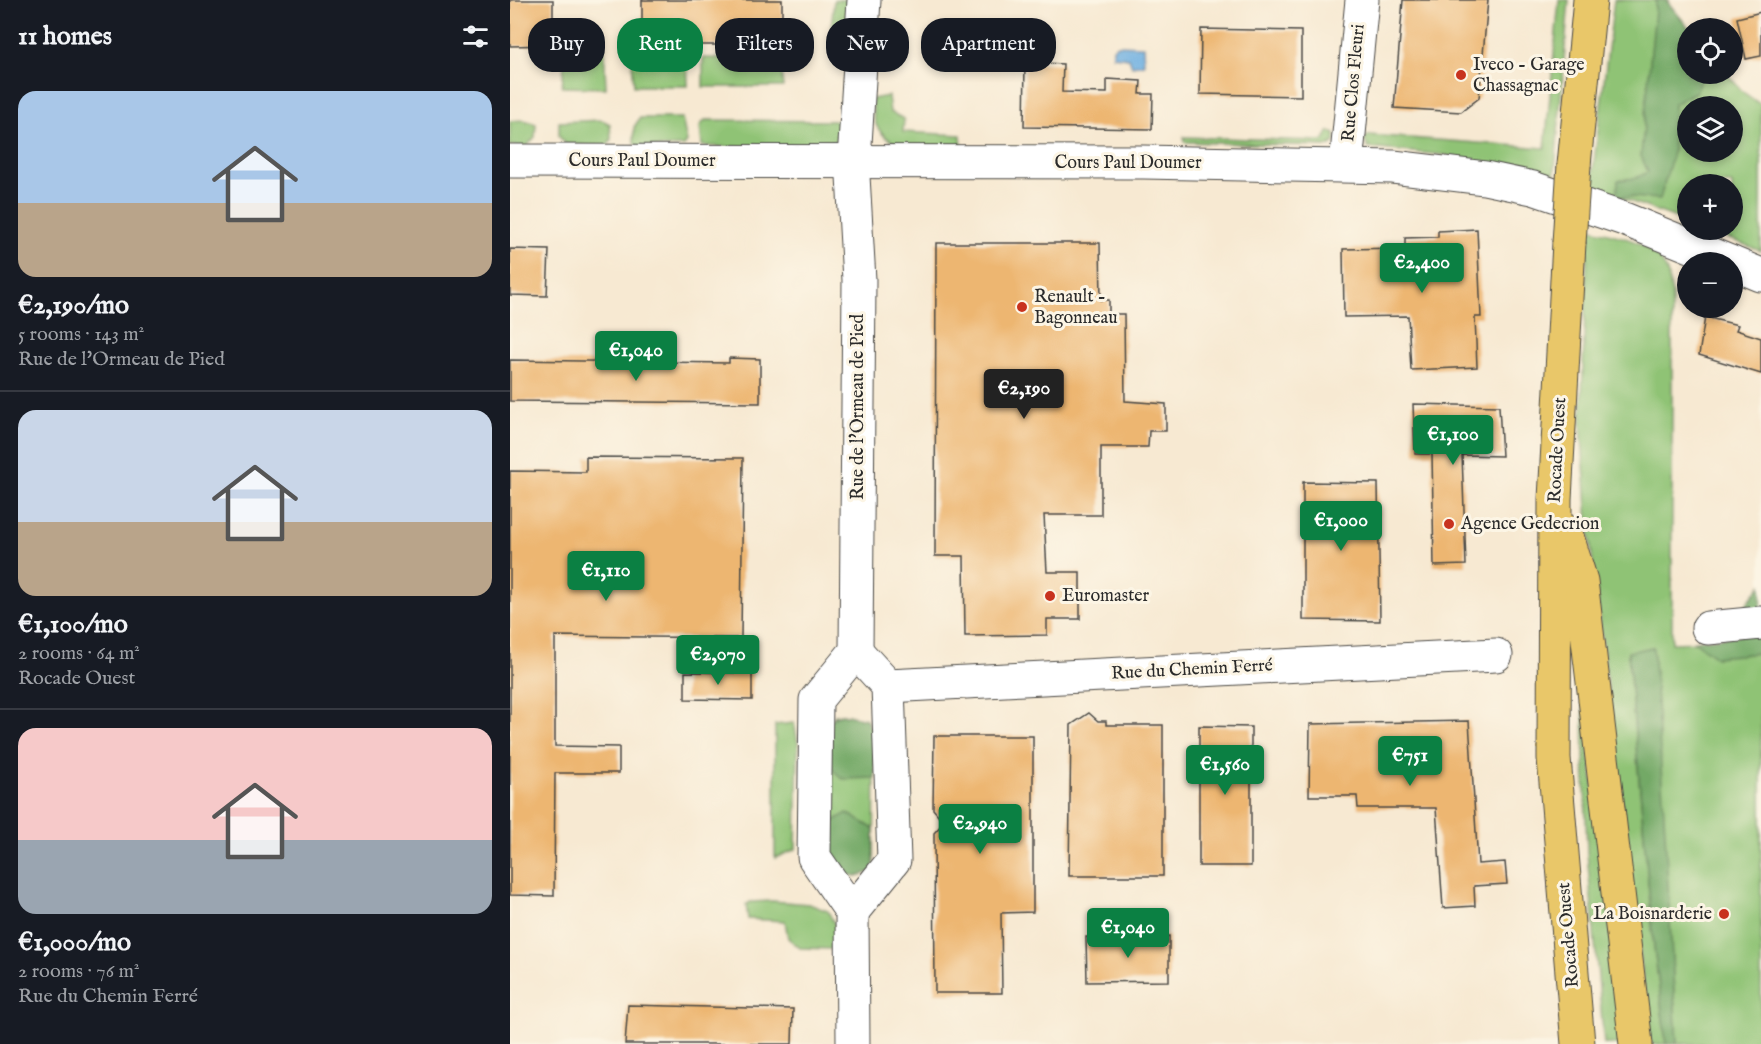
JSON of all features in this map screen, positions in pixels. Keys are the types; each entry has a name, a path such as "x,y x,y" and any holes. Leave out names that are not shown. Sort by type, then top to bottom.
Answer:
{"main road":[{"name":"Rocade Ouest","path":"1578,1044 1554,758 1555,499 1574,165 1590,0"},
{"path":"1555,499 1581,581 1636,1044"}],"street":[{"name":"Rue de l'Ormeau de Pied","path":"856,651 859,280 854,164 864,0"},
{"name":"Rue Clos Fleuri","path":"1346,165 1362,0"},
{"name":"Cours Paul Doumer","path":"510,161 854,164 1143,162 1346,165 1442,172 1533,188 1624,219 1704,252"},
{"name":"Cours Paul Doumer","path":"1743,268 1761,275"},
{"path":"1708,628 1761,623"},
{"path":"852,912 894,860 888,686 856,651 816,700 814,856 852,912 853,1044"},
{"name":"Rue du Chemin Ferré","path":"888,686 1496,655"}],"green space":[{"path":"834,0 851,0 850,18 832,18"},
{"path":"1559,0 1569,0 1554,180 1445,155 1368,148 1364,139 1369,135 1545,148"},
{"path":"1614,0 1669,0 1667,2 1681,18 1677,18 1677,84 1736,84 1761,105 1761,251 1732,240 1743,240 1743,174 1677,174 1677,218 1591,187"},
{"path":"1656,0 1666,0 1681,18 1677,18 1677,84 1699,84 1697,91 1688,96 1677,96 1677,102 1674,104 1673,153 1660,199 1617,196 1618,180 1636,178 1648,172 1641,156"},
{"path":"703,58 715,58 715,72 781,72 783,87 703,87"},
{"path":"605,66 606,88 562,87 563,72 605,72"},
{"path":"633,72 687,72 688,86 634,86"},
{"path":"888,96 890,112 904,119 903,132 961,135 962,149 918,149 897,144 888,138 876,124 872,99"},
{"path":"640,118 682,118 687,142 684,146 639,148 634,143 634,127"},
{"path":"524,120 536,124 535,137 527,146 510,146 510,121"},
{"path":"602,120 610,124 611,139 606,147 565,144 559,136 559,122"},
{"path":"705,120 843,121 835,142 810,150 702,146 700,126"},
{"path":"1329,131 1335,134 1335,142 1328,146 1184,142 1184,137 1323,141"},
{"path":"1588,228 1620,236 1650,250 1665,267 1672,294 1672,643 1761,640 1761,1044 1677,1044 1653,647 1628,653 1653,938 1666,1044 1651,1044 1588,522 1581,424"},
{"path":"1761,585 1761,653 1716,657 1694,641 1743,635 1747,603"},
{"path":"1653,647 1677,1044 1666,1044 1653,938 1628,652"},
{"path":"1582,689 1624,1044 1604,1044 1587,853"},
{"path":"842,714 866,719 875,737 874,871 857,876 827,857 825,729 835,715"},
{"path":"842,714 866,719 875,737 875,778 843,779 826,764 825,734 830,722"},
{"path":"794,723 798,743 796,849 775,858 775,725"},
{"path":"847,813 874,829 874,871 857,876 836,873 827,857 827,825"},
{"path":"750,902 809,904 828,911 842,940 833,949 800,948 788,938 785,921 748,919 746,905"}],"water":[{"path":"1117,45 1143,46 1144,64 1132,66 1129,58 1113,56 1113,48"}],"building":[{"path":"510,0 553,0 553,18 528,18 528,46 510,46"},
{"path":"642,0 782,0 782,18 715,18 715,45 703,45 703,18 642,18"},
{"path":"1403,0 1488,0 1479,98 1461,112 1394,108"},
{"path":"1761,12 1761,56 1746,59 1743,45 1743,18 1737,18"},
{"path":"1201,29 1301,31 1301,96 1200,94"},
{"path":"1056,64 1063,64 1062,92 1107,93 1107,79 1141,81 1140,94 1153,94 1152,129 1024,127 1025,72 1056,72"},
{"path":"1477,229 1481,317 1475,317 1477,367 1411,370 1408,316 1344,317 1343,249 1405,248 1405,238 1438,237 1438,231"},
{"path":"936,243 1100,243 1101,300 1109,300 1109,314 1124,314 1125,401 1166,404 1166,431 1149,431 1148,447 1101,447 1101,515 1044,515 1047,572 1080,572 1080,619 1047,619 1047,635 965,636 964,556 935,556"},
{"path":"510,249 549,250 547,296 510,295"},
{"path":"1705,318 1738,325 1736,330 1761,338 1761,374 1699,355"},
{"path":"729,358 760,359 760,403 510,401 510,360 729,363"},
{"path":"1413,404 1499,406 1502,456 1462,455 1466,565 1434,566 1432,454 1415,454"},
{"path":"586,457 743,458 741,638 555,636 555,746 619,747 619,773 555,773 554,896 510,895 510,471 586,472"},
{"path":"1303,482 1378,483 1380,621 1303,620"},
{"path":"685,672 752,673 752,700 685,699"},
{"path":"1089,713 1098,721 1106,721 1106,725 1163,725 1163,876 1069,876 1071,725"},
{"path":"1469,721 1478,864 1505,862 1507,884 1474,886 1475,906 1443,908 1436,808 1358,808 1357,796 1309,796 1310,724"},
{"path":"1199,726 1251,727 1251,866 1199,866"},
{"path":"934,736 1033,736 1033,912 1001,913 1002,993 935,993 934,833 944,822 933,809"},
{"path":"1169,936 1169,981 1087,982 1086,937"},
{"path":"628,1005 793,1009 792,1044 625,1044"}],"place":[{"name":"Iveco - Garage Chassagnac","path":"1461,75"},
{"name":"Renault - Bagonneau","path":"1022,307"},
{"name":"Agence Gedecrion","path":"1449,524"},
{"name":"Euromaster","path":"1050,596"},
{"name":"La Boisnarderie","path":"1724,914"}]}
